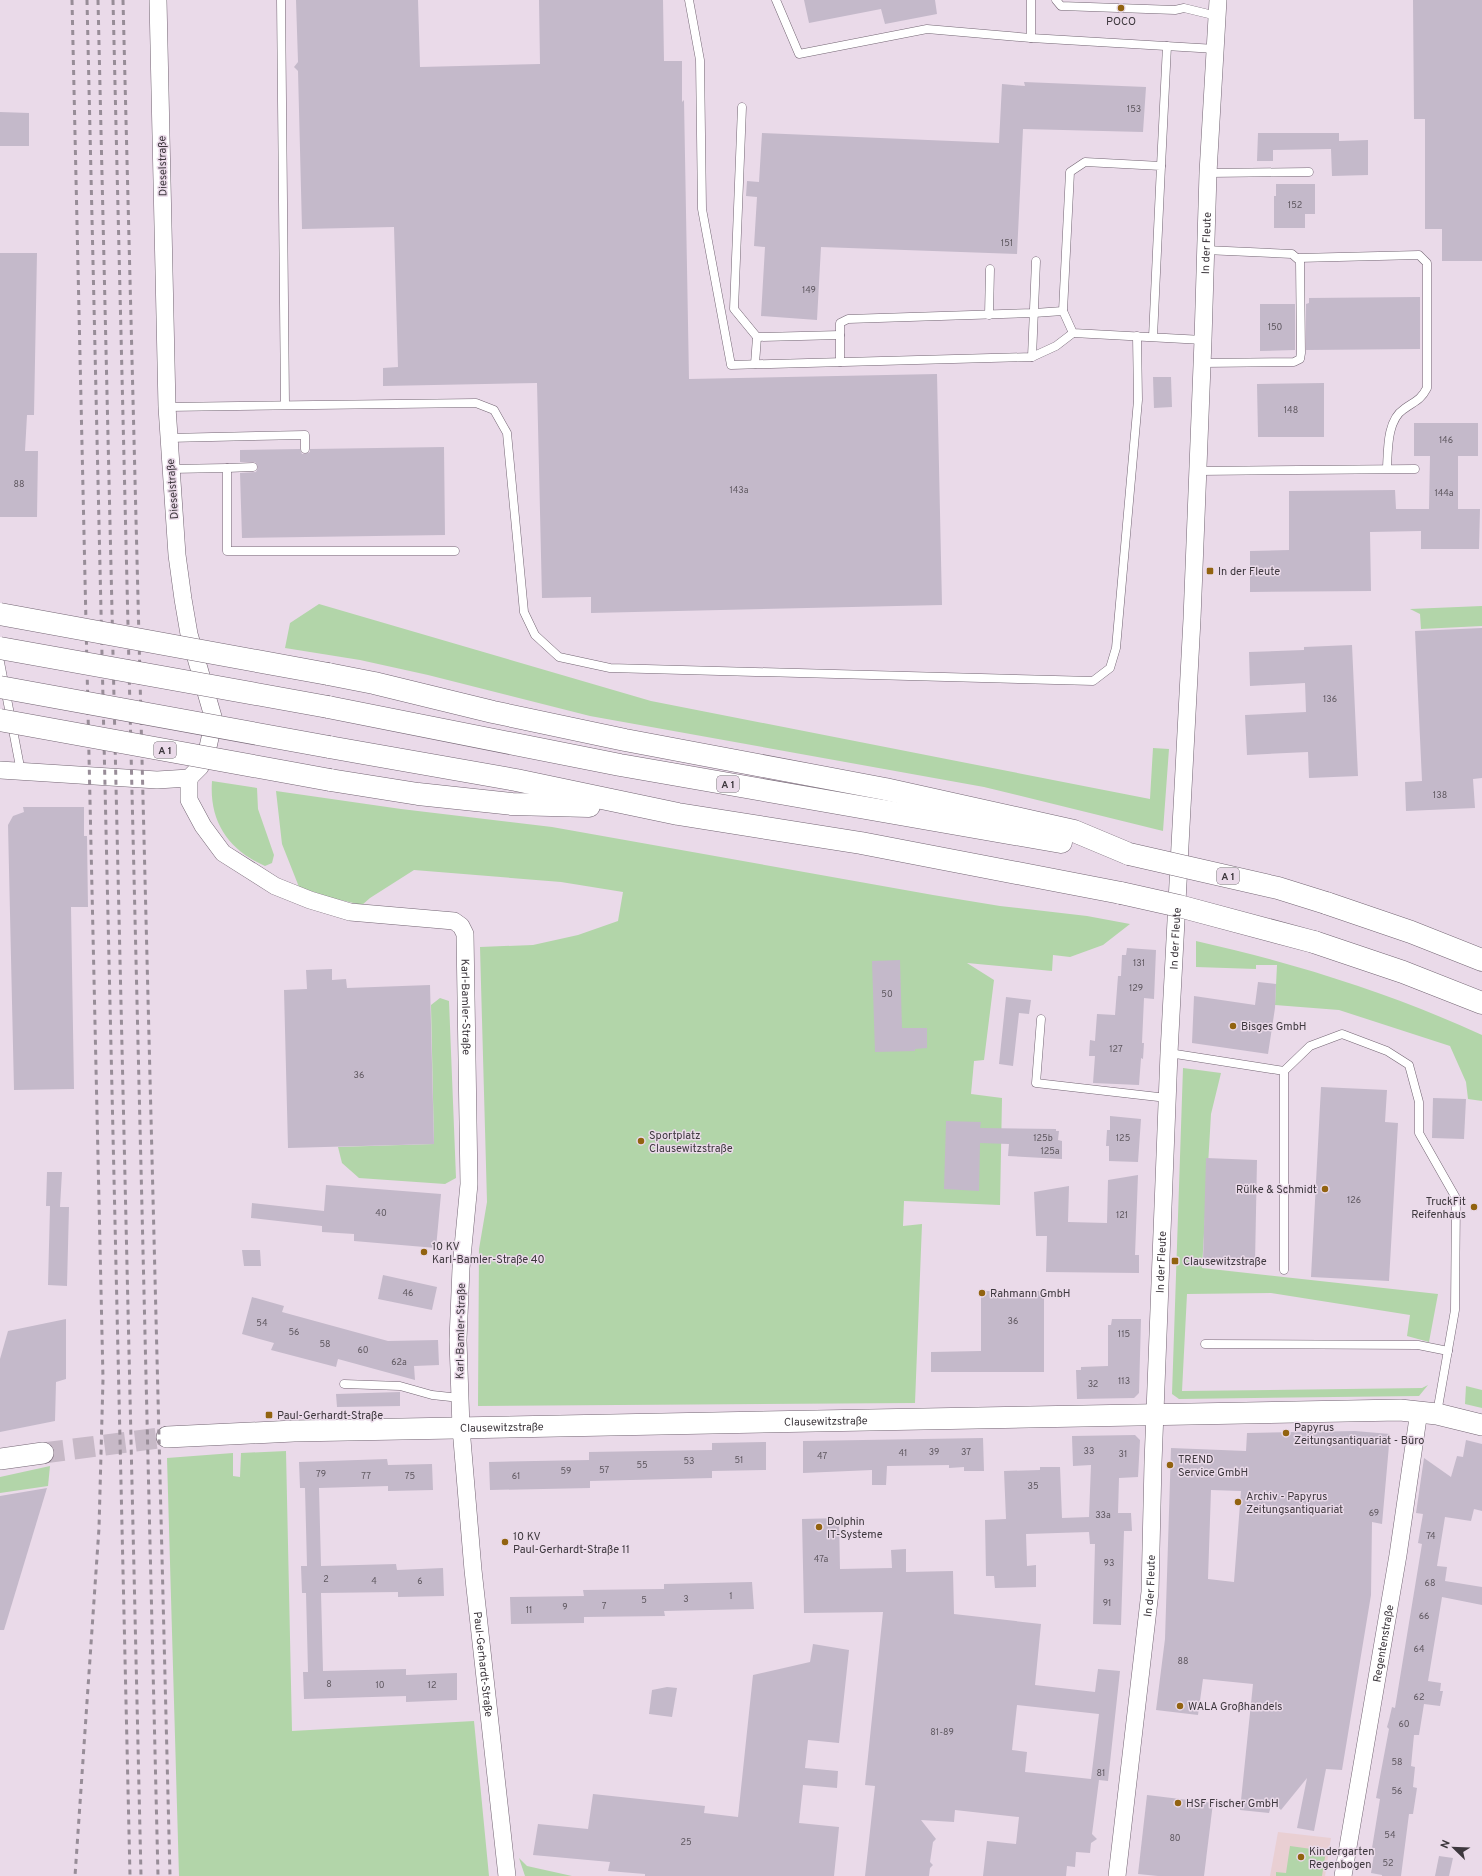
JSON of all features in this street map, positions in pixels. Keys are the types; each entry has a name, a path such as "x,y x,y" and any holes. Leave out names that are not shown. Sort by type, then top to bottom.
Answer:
{"highway":[{"path":"0,614 374,683 493,712 618,739 885,789 1074,831 1129,854"},
{"name":"A 1","path":"0,648 328,707 620,765 1129,854 1278,888 1383,922 1482,960"},
{"name":"A 1","path":"0,687 516,780 642,808 861,843 1120,893 1180,906 1314,942 1403,972 1482,1003"},
{"name":"A 1","path":"0,720 330,780 418,794 512,804 642,808"}],"street":[{"name":"Dieselstraße","path":"158,0 167,407 170,469 177,555 189,634 214,720 206,756 200,767 189,778"},
{"name":"In der Fleute","path":"1117,1876 1150,1592 1167,1098 1198,471 1208,173 1218,8"},
{"path":"0,770 157,780 189,778"},
{"name":"Karl-Bamler-Straße","path":"189,778 189,800 202,826 223,853 276,886 310,900 350,912 454,921 461,926 465,934 469,1184 461,1268 458,1340 460,1428"},
{"name":"Clausewitzstraße","path":"167,1437 294,1431 1155,1415 1428,1413 1482,1424"},
{"name":"Regentenstraße","path":"1343,1876 1398,1555 1428,1413"},
{"name":"Paul-Gerhardt-Straße","path":"460,1428 473,1570 507,1876"},
{"path":"0,1459 43,1452"}],"lane":[{"path":"281,0 285,404"},
{"path":"689,0 700,60 702,209 731,365 1032,356 1056,346 1073,333 1203,340"},
{"path":"776,0 799,54 927,29 1031,38 1216,49"},
{"path":"1031,38 1032,0"},
{"path":"1056,0 1061,6 1175,10 1184,4 1218,8"},
{"path":"1153,337 1167,46"},
{"path":"742,107 734,309 757,337 755,364"},
{"path":"1073,333 1064,311 1070,172 1085,162 1161,166"},
{"path":"1208,173 1309,172"},
{"path":"1205,250 1292,254 1298,258 1419,255 1427,263 1427,388 1421,399 1402,410 1392,422 1387,468"},
{"path":"1202,363 1294,362 1300,359 1302,353 1300,261 1298,258"},
{"path":"1032,356 1036,261"},
{"path":"989,315 990,269"},
{"path":"720,308 734,309"},
{"path":"840,362 840,323 848,319 989,315 1064,311"},
{"path":"757,337 840,335"},
{"path":"167,407 285,404 476,403 494,410 507,433 524,612 535,635 559,657 610,668 1093,681 1110,668 1116,648 1138,400 1137,336"},
{"path":"168,438 305,435 305,449"},
{"path":"170,469 253,467"},
{"path":"227,468 227,551 455,551"},
{"path":"1198,471 1387,468 1415,469"},
{"path":"0,662 21,772"},
{"path":"1041,1018 1036,1083 1167,1098"},
{"path":"1284,1270 1284,1071 1310,1046 1342,1034 1387,1051 1409,1065 1419,1102 1419,1133 1456,1198 1455,1310 1448,1351 1428,1413"},
{"path":"1169,1053 1284,1071"},
{"path":"1205,1344 1418,1345 1448,1351"},
{"path":"344,1384 400,1386 432,1395 460,1398"}],"shaded area":[{"name":"Kindergarten Regenbogen","path":"1278,1832 1331,1838 1325,1876 1270,1876"}],"green space":[{"path":"319,604 651,701 1150,799 1153,748 1169,749 1163,831 984,787 590,716 428,675 360,660 285,648 290,623"},
{"path":"1482,606 1482,626 1421,629 1420,614 1410,609"},
{"path":"212,781 257,788 258,809 274,855 272,863 265,866 241,852 231,843 218,821 214,809"},
{"path":"276,791 401,809 552,827 933,895 1000,906 1087,916 1130,924 1103,945 1070,957 1053,955 1052,971 967,963 994,980 984,1060 974,1061 971,1094 1002,1098 1000,1205 904,1201 903,1226 922,1224 915,1403 478,1406 479,1249 487,1202 480,947 533,945 578,935 618,921 623,892 561,882 414,870 370,898 362,905 332,898 299,887 282,844"},
{"path":"1196,941 1269,959 1341,980 1412,1006 1482,1035 1482,1101 1468,1099 1466,1082 1450,1046 1339,1010 1275,1005 1277,965 1256,965 1256,969 1196,967"},
{"path":"440,998 449,1001 456,1178 445,1184 359,1178 342,1163 338,1147 434,1144 431,1005"},
{"path":"1183,1068 1221,1073 1211,1114 1202,1268 1438,1294 1429,1342 1407,1336 1410,1315 1271,1293 1187,1294 1182,1391 1422,1388 1428,1385 1419,1396 1179,1399 1172,1394"},
{"path":"1466,1386 1482,1390 1482,1408 1465,1404"},
{"path":"286,1451 292,1731 474,1721 489,1876 179,1876 167,1458 233,1453 233,1476 240,1477 241,1453"},
{"path":"50,1466 48,1486 0,1493 0,1477"},
{"path":"1290,1846 1326,1851 1322,1876 1276,1876 1276,1872 1286,1873"},
{"path":"519,1858 527,1866 572,1876 525,1876"}],"building":[{"path":"296,0 418,0 420,67 540,64 539,0 663,0 664,61 682,61 689,379 937,374 942,605 591,613 591,597 542,598 537,383 383,386 383,368 398,367 394,227 302,229 298,71 294,67 298,62"},
{"path":"804,0 935,0 937,14 885,24 881,9 809,23"},
{"path":"1413,0 1482,0 1482,261 1442,261 1442,229 1425,229 1425,119 1414,119"},
{"path":"1024,82 1146,87 1143,132 1023,129 1017,254 821,247 817,320 761,316 765,247 754,246 757,197 746,196 747,181 759,182 762,133 999,143 1002,84 1025,86"},
{"path":"0,112 29,113 29,146 0,146"},
{"path":"1258,133 1339,133 1339,141 1368,140 1368,175 1332,176 1331,149 1273,150 1273,161 1257,161"},
{"path":"1276,184 1315,184 1315,214 1305,214 1305,228 1274,228 1274,196 1276,196"},
{"path":"0,253 37,253 34,415 27,415 25,451 38,451 37,517 0,517"},
{"path":"1420,297 1420,349 1306,350 1306,304 1309,303 1309,298"},
{"path":"1260,304 1295,304 1295,350 1260,351"},
{"path":"1153,377 1171,377 1172,407 1154,408"},
{"path":"1324,383 1324,437 1258,437 1257,384"},
{"path":"1414,423 1478,423 1478,456 1458,456 1458,509 1480,509 1479,549 1421,549 1421,531 1370,532 1371,591 1250,592 1250,551 1289,550 1289,491 1395,490 1396,509 1429,509 1430,456 1414,456"},
{"path":"444,447 445,535 242,538 240,473 256,472 258,467 255,462 240,462 240,450 300,449 302,454 305,454 310,452 310,449"},
{"path":"1482,628 1482,778 1473,779 1475,808 1406,811 1405,782 1422,781 1415,631"},
{"path":"1352,645 1358,776 1309,778 1308,752 1247,755 1245,715 1306,712 1305,683 1250,686 1249,652 1304,650 1304,647"},
{"path":"23,807 84,807 84,836 87,836 88,907 71,907 74,1089 14,1090 8,825 13,816 24,812"},
{"path":"1127,948 1156,950 1154,999 1144,998 1142,1043 1144,1043 1143,1059 1141,1058 1139,1085 1093,1083 1095,1056 1089,1056 1090,1040 1095,1041 1097,1014 1115,1015 1118,976 1121,976 1122,955 1126,955"},
{"path":"900,960 902,1028 927,1028 927,1048 915,1049 915,1051 875,1052 872,961"},
{"path":"332,969 332,980 346,979 347,988 430,985 434,1144 288,1148 284,990 307,989 306,970"},
{"name":"Bisges GmbH","path":"1258,982 1276,984 1275,1008 1268,1054 1192,1043 1194,996 1255,1005"},
{"path":"1006,997 1031,1000 1029,1014 1019,1013 1013,1066 999,1064"},
{"path":"1321,1087 1387,1090 1385,1122 1398,1123 1389,1281 1311,1277"},
{"path":"1433,1098 1466,1099 1464,1139 1432,1138"},
{"path":"1110,1116 1141,1119 1138,1162 1109,1161 1109,1146 1106,1146 1107,1130 1110,1130"},
{"path":"946,1121 981,1122 980,1128 1056,1129 1056,1131 1059,1131 1058,1140 1062,1141 1062,1159 1008,1156 1009,1144 980,1143 979,1191 944,1189"},
{"path":"1206,1158 1257,1160 1255,1263 1203,1262"},
{"path":"47,1172 62,1172 60,1207 69,1207 67,1286 48,1285 50,1206 46,1206"},
{"path":"1138,1175 1135,1255 1139,1255 1139,1273 1046,1272 1047,1236 1036,1236 1034,1192 1069,1186 1068,1222 1107,1223 1108,1180"},
{"path":"326,1185 441,1194 436,1248 354,1241 354,1234 322,1232 322,1226 251,1218 252,1203 324,1211"},
{"path":"242,1250 260,1250 261,1266 244,1266"},
{"path":"383,1275 437,1287 432,1310 378,1299"},
{"path":"981,1291 1044,1291 1044,1372 931,1372 931,1352 981,1351"},
{"path":"252,1297 284,1306 282,1312 388,1341 438,1340 439,1365 414,1366 415,1380 338,1359 336,1367 271,1350 274,1343 242,1334"},
{"path":"66,1319 66,1379 56,1382 55,1421 0,1432 0,1359 8,1331"},
{"path":"1112,1319 1141,1319 1139,1393 1134,1398 1077,1399 1076,1370 1081,1370 1081,1367 1108,1366 1108,1325 1111,1325"},
{"path":"400,1392 400,1406 337,1407 336,1394"},
{"path":"1355,1431 1390,1434 1382,1524 1372,1522 1371,1595 1342,1770 1326,1769 1314,1831 1297,1828 1307,1778 1281,1810 1272,1802 1269,1813 1240,1810 1253,1684 1203,1679 1198,1715 1156,1710 1165,1639 1171,1448 1246,1451 1247,1433","holes":["1211,1490 1241,1491 1234,1582 1208,1579"]},
{"path":"1135,1435 1140,1440 1138,1477 1119,1478 1118,1513 1131,1513 1132,1531 1124,1531 1121,1625 1093,1624 1095,1544 1090,1544 1089,1532 1026,1534 1027,1566 1036,1565 1036,1587 995,1588 994,1576 986,1576 985,1520 1006,1519 1004,1471 1040,1470 1040,1467 1060,1467 1062,1518 1089,1517 1091,1465 1073,1466 1072,1436"},
{"path":"983,1438 984,1471 964,1471 964,1467 949,1468 949,1465 887,1466 886,1485 872,1485 872,1470 803,1473 803,1441"},
{"path":"1466,1440 1482,1444 1482,1511 1474,1509 1471,1521 1445,1517 1437,1566 1447,1567 1445,1581 1482,1587 1482,1605 1442,1597 1428,1681 1441,1683 1440,1691 1443,1691 1440,1706 1424,1704 1419,1735 1414,1735 1411,1766 1415,1767 1413,1787 1417,1788 1413,1814 1409,1814 1401,1876 1382,1876 1371,1873 1375,1848 1372,1848 1380,1799 1376,1798 1389,1729 1387,1727 1392,1707 1395,1708 1422,1544 1418,1543 1423,1514 1416,1513 1424,1458 1451,1477 1457,1456 1463,1457"},
{"path":"766,1442 766,1470 712,1471 712,1478 590,1481 590,1488 490,1490 489,1462 589,1460 589,1452 712,1450 712,1443"},
{"path":"387,1459 388,1465 432,1464 433,1490 388,1491 388,1486 319,1488 321,1566 396,1564 397,1570 443,1568 444,1596 398,1597 398,1592 321,1593 323,1671 406,1669 406,1675 457,1673 457,1700 406,1702 406,1696 304,1699 303,1672 308,1672 306,1593 302,1593 301,1566 307,1566 305,1488 300,1488 299,1462"},
{"path":"47,1488 4,1630 0,1630 0,1496"},
{"path":"839,1518 840,1569 892,1568 891,1550 906,1549 906,1572 953,1571 954,1614 1041,1624 1035,1685 1095,1692 1098,1669 1120,1671 1108,1781 1099,1780 1092,1834 1097,1839 1091,1843 1090,1853 1076,1852 1075,1867 1067,1866 1066,1876 983,1876 987,1841 1016,1844 1019,1817 955,1810 954,1822 921,1820 936,1839 933,1842 930,1862 933,1865 930,1868 929,1876 865,1876 875,1786 865,1785 883,1612 804,1613 802,1519","holes":["1017,1705 1099,1714 1091,1779 1025,1772 1027,1752 1012,1750"]},
{"path":"752,1582 754,1609 664,1611 665,1616 584,1617 584,1623 511,1624 510,1597 584,1596 583,1590 664,1589 664,1584"},
{"path":"813,1644 849,1650 839,1743 808,1740 805,1768 838,1771 837,1788 803,1785 799,1823 839,1827 834,1876 645,1876 645,1874 608,1871 610,1862 533,1855 538,1824 588,1829 593,1794 705,1806 704,1813 738,1817 753,1675 810,1662"},
{"path":"667,1687 677,1688 672,1717 649,1714 652,1690"},
{"path":"1147,1795 1213,1803 1204,1876 1158,1876 1138,1874"},
{"path":"1439,1856 1453,1858 1449,1876 1435,1876"}],"tunnel":[{"path":"43,1453 167,1437"}],"railway":[{"path":"72,0 103,1379 99,1528 75,1876"},
{"path":"87,0 130,1876"},
{"path":"98,0 141,1876"},
{"path":"113,0 158,1876"},
{"path":"123,0 170,1876"}],"place":[{"name":"POCO","path":"1121,8"},
{"name":"In der Fleute","path":"1210,571"},
{"name":"Bisges GmbH","path":"1233,1026"},
{"name":"Sportplatz Clausewitzstraße","path":"641,1141"},
{"name":"Rülke & Schmidt","path":"1325,1189"},
{"name":"TruckFit Reifenhaus","path":"1474,1207"},
{"name":"10 KV Karl-Bamler-Straße 40","path":"424,1252"},
{"name":"Clausewitzstraße","path":"1175,1261"},
{"name":"Rahmann GmbH","path":"982,1293"},
{"name":"Paul-Gerhardt-Straße","path":"269,1415"},
{"name":"Papyrus Zeitungsantiquariat - Büro","path":"1286,1433"},
{"name":"TREND Service GmbH","path":"1170,1465"},
{"name":"Archiv - Papyrus Zeitungsantiquariat","path":"1238,1502"},
{"name":"Dolphin IT-Systeme","path":"819,1527"},
{"name":"10 KV Paul-Gerhardt-Straße 11","path":"505,1542"},
{"name":"WALA Großhandels","path":"1180,1706"},
{"name":"HSF Fischer GmbH","path":"1178,1803"},
{"name":"Kindergarten Regenbogen","path":"1301,1857"}]}
